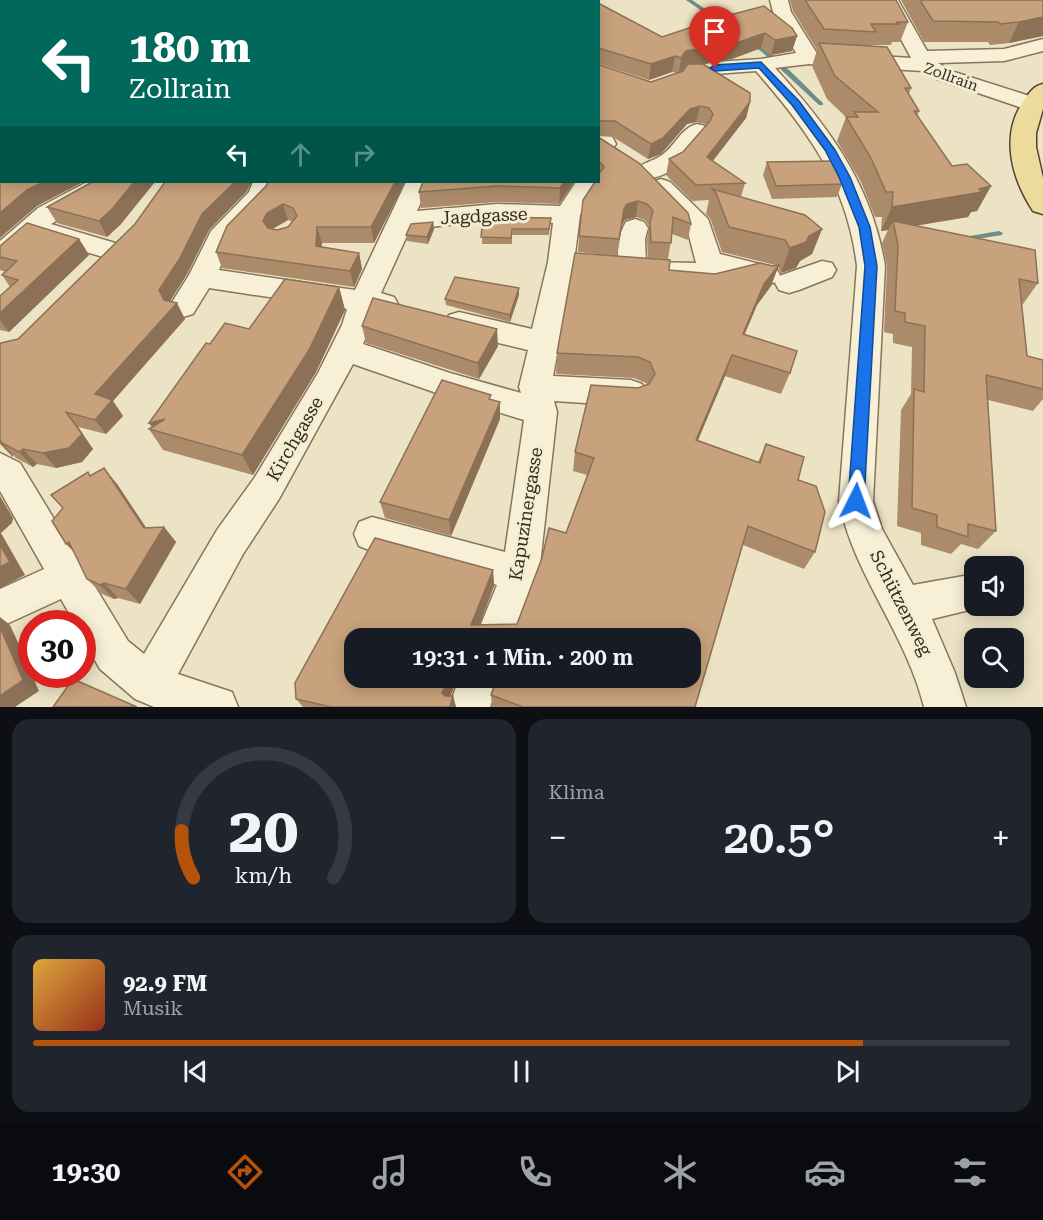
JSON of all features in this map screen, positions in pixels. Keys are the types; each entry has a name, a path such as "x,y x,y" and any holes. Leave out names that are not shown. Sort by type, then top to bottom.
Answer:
{"main road":[{"path":"1037,98 1023,132 1023,152 1026,169 1043,206"}],"street":[{"path":"779,0 782,12 809,58"},
{"path":"890,0 923,61 1004,55 1043,45"},
{"name":"Zollrain","path":"691,73 715,68 809,58 923,61 944,75 1037,98"},
{"name":"Schützenweg","path":"771,62 795,103 830,150 845,177 867,237 871,266 856,501 865,532 904,606 939,684 945,707"},
{"path":"612,146 670,161 697,131"},
{"path":"612,146 699,225 712,273 623,268 634,228"},
{"path":"0,255 56,208 103,183"},
{"path":"183,307 202,277 220,237 260,195 265,183"},
{"name":"Kirchgasse","path":"149,685 230,542 273,478 329,381 357,325 364,300 418,183"},
{"name":"Kapuzinergasse","path":"499,628 520,574 543,343 552,311 572,263 567,215 587,183"},
{"name":"Jagdgasse","path":"401,221 497,212 567,215"},
{"path":"32,227 123,241 89,274"},
{"path":"710,260 777,279 822,270"},
{"path":"202,277 406,308"},
{"path":"435,315 453,322 543,343"},
{"path":"344,349 448,385 538,400 633,393"},
{"path":"0,468 8,473 114,656 149,685 217,707"},
{"path":"372,534 520,574"},
{"path":"0,608 68,577"},
{"path":"904,606 964,594"},
{"path":"469,707 476,688"}],"building":[{"path":"805,0 896,0 908,22 871,24 876,32 824,29"},
{"path":"920,0 1043,0 1043,17 1000,24 998,22 933,21"},
{"path":"600,4 662,37 764,6 792,28 797,36 775,40 765,33 736,43 686,51 681,58 675,56 651,64 600,49"},
{"path":"819,43 887,47 911,88 905,88 919,111 914,111 952,166 967,164 991,186 979,189 982,192 892,207 893,192 886,192 871,158 846,117 858,117 854,112 878,112 835,76"},
{"path":"688,64 703,64 750,93 750,102 707,157 745,183 696,185 669,159 683,152 710,121 713,114 709,108 700,106 690,109 663,138 651,144 615,121 600,121 600,65 651,82 683,71"},
{"path":"600,138 639,163 688,213 691,224 673,217 671,243 651,242 650,223 653,211 647,204 638,201 627,204 624,209 619,239 579,236 583,200 594,183 600,183 600,172 604,167 600,162"},
{"path":"832,161 842,184 776,186 767,162"},
{"path":"0,183 42,183 27,190 0,213"},
{"path":"90,183 133,183 99,221 47,207"},
{"path":"164,183 234,183 202,214 180,258 159,290 164,300 177,303 95,394 112,400 95,420 66,412 82,434 69,448 43,453 23,449 19,452 2,443 0,440 0,344 18,339 135,224"},
{"path":"268,183 394,183 371,227 317,227 316,246 359,253 350,271 216,252 227,226","holes":["283,204 293,208 297,216 288,227 277,230 268,228 263,221 267,213"]},
{"path":"423,183 563,183 560,188 497,186 419,192"},
{"path":"712,189 805,215 822,229 809,236 806,242 790,248 785,240 729,227 716,193"},
{"path":"483,217 551,218 549,229 512,229 511,238 481,237"},
{"path":"893,221 1035,250 1038,283 1019,279 1027,356 1043,360 1043,389 986,375 996,531 968,524 968,537 937,527 937,515 912,508 914,389 924,392 925,326 905,322 905,313 895,311 898,245"},
{"path":"433,222 427,237 406,235 411,224"},
{"path":"27,223 79,239 0,313 0,296 18,280 2,275 17,261 0,257 0,246"},
{"path":"575,253 670,260 669,270 715,274 760,263 779,265 764,284 743,334 797,351 790,373 732,355 696,440 760,463 766,444 804,457 798,480 816,486 825,512 815,552 748,526 701,687 701,628 344,628 344,688 444,688 442,693 445,696 453,696 450,707 331,707 296,699 295,683 375,538 493,570 471,625 517,624 542,558 549,528 566,533 594,458 575,452 591,385 638,388 649,384 655,374 650,362 638,357 557,353"},
{"path":"455,277 519,288 510,315 445,299"},
{"path":"285,279 339,287 309,350 242,455 149,429 165,419 149,423 206,343 210,344 225,323 249,329"},
{"path":"373,298 497,329 478,363 362,326"},
{"path":"442,380 491,395 489,399 500,402 449,520 380,502"},
{"path":"104,468 144,528 164,527 126,589 104,583 100,585 87,579 69,542 66,544 52,521 63,508 51,495 88,472 90,476"},
{"path":"0,545 10,562 0,567"},
{"path":"0,627 18,668 18,683 0,696"},
{"path":"67,688 94,688 137,707 53,707"},
{"path":"493,688 701,688 695,707 523,707 491,695"}],"waterway":[{"path":"689,0 724,24"},
{"path":"752,43 764,51 821,104"},
{"path":"964,239 999,233"}],"route":[{"path":"715,68 761,65 814,126 830,150 845,177 864,227 871,266 856,501"}]}
